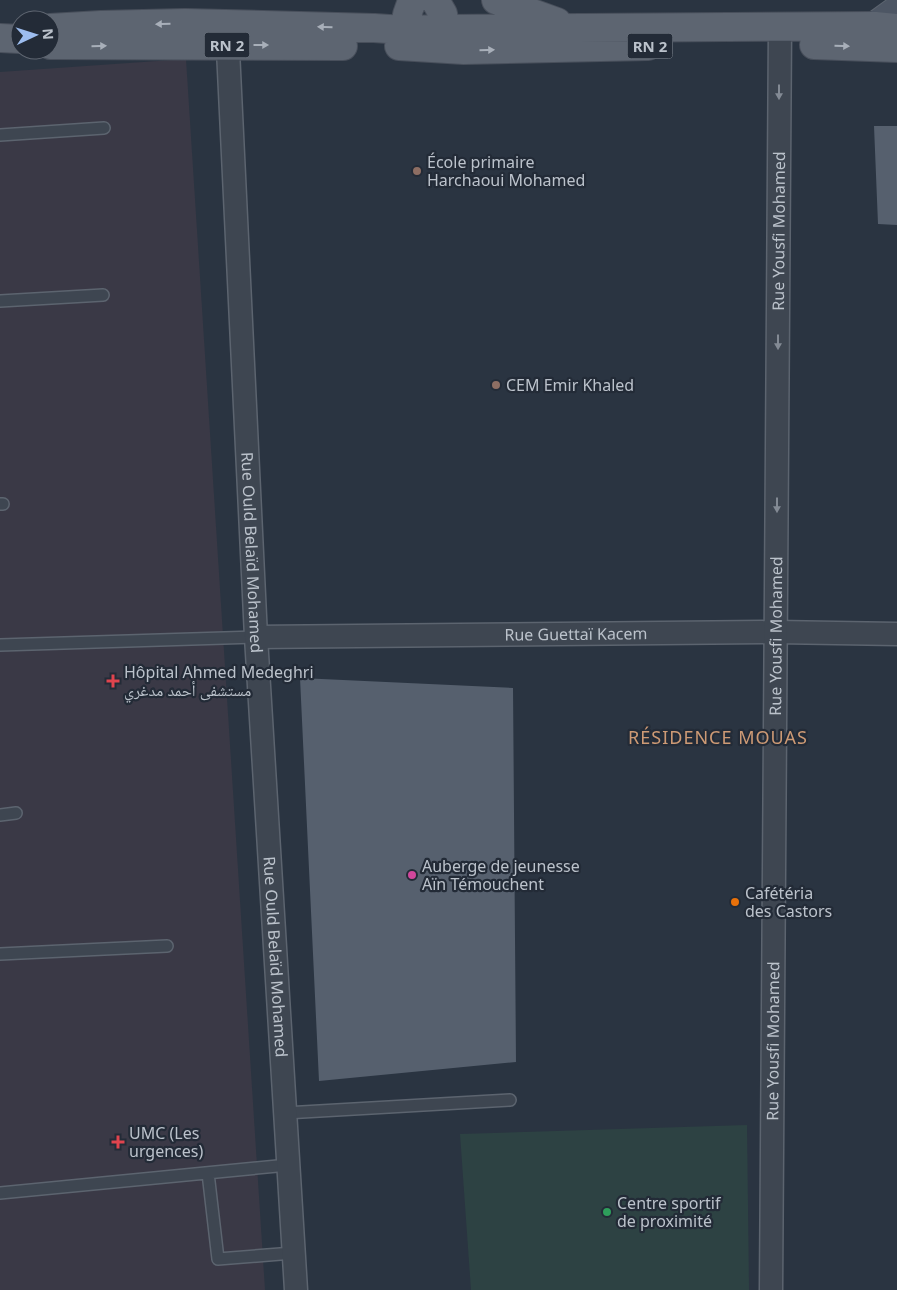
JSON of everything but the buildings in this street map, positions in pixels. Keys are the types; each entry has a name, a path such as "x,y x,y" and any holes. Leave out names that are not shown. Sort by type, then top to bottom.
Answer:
{"main road":[{"path":"374,28 395,0"},
{"path":"404,38 409,8 413,0"},
{"path":"60,27 102,25 227,34 374,28 404,38 447,39 443,14 435,0"},
{"path":"496,0 534,15 578,28"},
{"path":"886,27 897,10"},
{"name":"RN 2","path":"447,39 464,50 780,36 886,27"},
{"name":"RN 2","path":"447,39 578,28 780,36 897,48"},
{"name":"RN 2","path":"60,44 227,34 404,38"}],"street":[{"name":"Rue Ould Belaïd Mohamed","path":"227,34 256,637 296,1290"},
{"name":"Rue Yousfi Mohamed","path":"771,1290 780,36"},
{"name":"Rue Guettaï Kacem","path":"256,637 776,632 897,634"}],"lane":[{"path":"0,135 104,128"},
{"path":"0,301 103,295"},
{"path":"0,645 256,637"},
{"path":"0,815 16,813"},
{"path":"0,954 167,946"},
{"path":"285,1114 510,1100"},
{"path":"0,1193 288,1165"},
{"path":"208,1173 218,1260 294,1253"}],"shaded area":[{"name":"Hôpital Ahmed Medeghri مستشفى أحمد مدغري","path":"186,59 265,1290 0,1290 0,72"}],"green space":[{"name":"Centre sportif de proximité","path":"747,1125 749,1290 471,1290 460,1134"}],"place":[{"name":"École primaire Harchaoui Mohamed","path":"417,171"},
{"name":"CEM Emir Khaled","path":"496,385"},
{"name":"Hôpital Ahmed Medeghri مستشفى أحمد مدغري","path":"113,681"},
{"name":"Auberge de jeunesse Aïn Témouchent","path":"412,875"},
{"name":"Cafétéria des Castors","path":"735,902"},
{"name":"UMC (Les urgences)","path":"118,1142"},
{"name":"Centre sportif de proximité","path":"607,1212"}],"district":[{"name":"RÉSIDENCE MOUAS","path":"718,737"}]}
